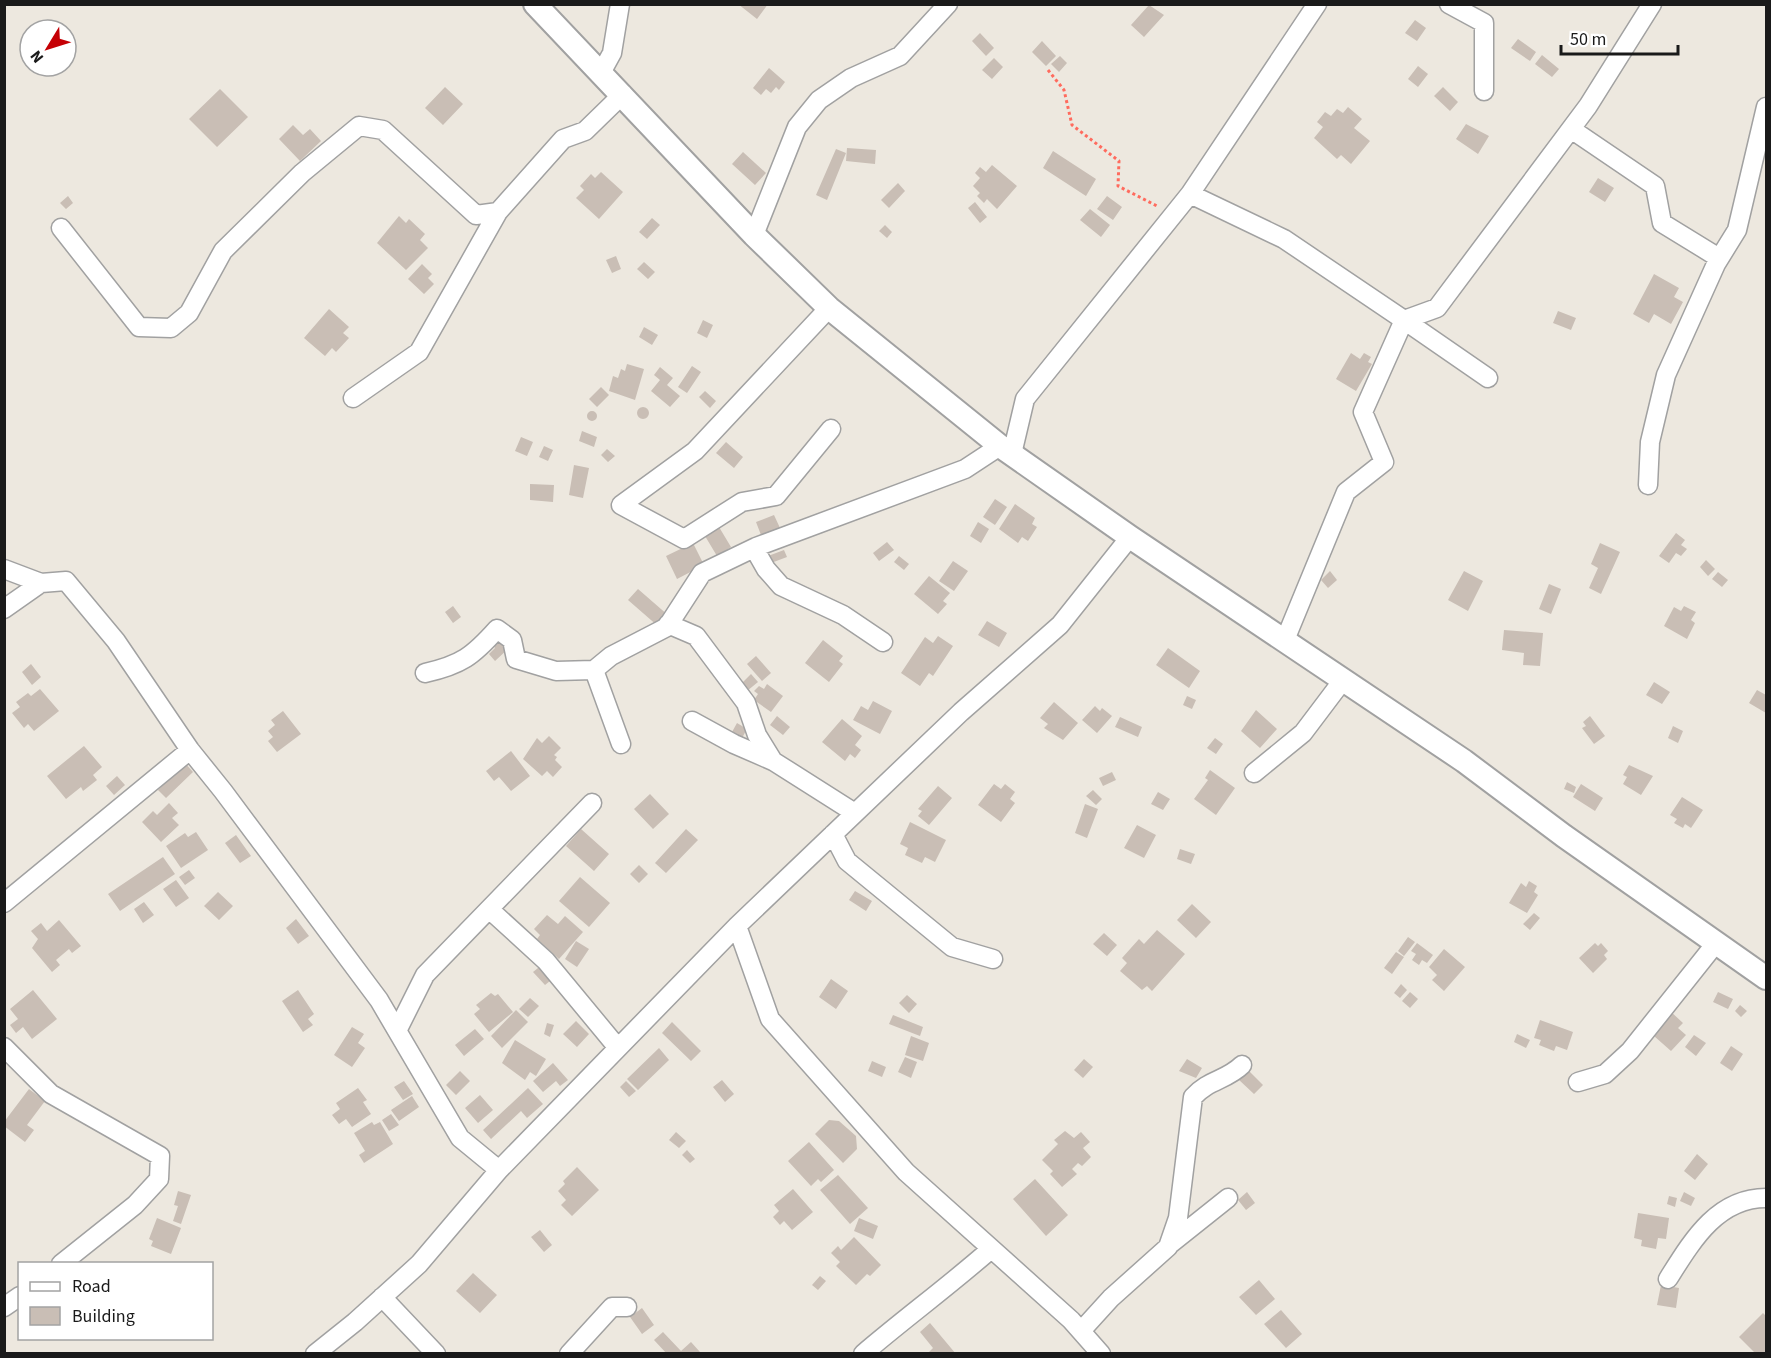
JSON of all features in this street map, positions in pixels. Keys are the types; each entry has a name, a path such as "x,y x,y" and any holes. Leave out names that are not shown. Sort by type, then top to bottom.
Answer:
{"street":[{"path":"536,4 754,236 829,308 1006,450 1130,537 1464,761 1573,842 1767,978"},
{"path":"601,73 612,53 620,4"},
{"path":"754,236 797,127 819,100 851,78 900,56 948,4"},
{"path":"425,673 454,666 482,646 497,629 512,640 516,659 556,672 594,670 611,656 669,624 702,573 754,548 965,469 1006,450 1026,399 1190,194 1317,4"},
{"path":"1449,4 1484,23 1484,91"},
{"path":"1285,640 1346,492 1384,462 1363,412 1404,320 1437,308 1570,129 1652,4"},
{"path":"353,398 419,352 498,212 562,139 585,131 623,94"},
{"path":"1648,485 1650,442 1666,375 1719,258 1737,230 1767,107"},
{"path":"61,228 139,327 171,328 189,313 222,251 302,172 359,126 383,130 476,215 498,212"},
{"path":"1570,129 1655,186 1662,223 1719,258"},
{"path":"1190,194 1284,239 1488,378"},
{"path":"829,308 695,451 621,505 684,539 742,502 776,496 831,429"},
{"path":"315,1353 419,1264 499,1170 737,926 961,712 1060,625 1130,537"},
{"path":"754,548 766,569 782,586 843,615 884,642"},
{"path":"4,569 41,583 66,581 116,641 189,750 223,791 398,1029 423,1080 460,1138 499,1170"},
{"path":"4,609 41,583"},
{"path":"669,624 696,636 746,702 757,735 773,761"},
{"path":"594,670 621,744"},
{"path":"1254,773 1303,733 1343,680"},
{"path":"692,721 734,744 773,761 855,813"},
{"path":"4,903 189,750"},
{"path":"398,1029 425,975 592,803"},
{"path":"833,834 847,861 952,946 993,959"},
{"path":"489,909 546,961 618,1048"},
{"path":"737,926 770,1019 906,1172 1081,1331 1101,1353"},
{"path":"1578,1082 1605,1074 1630,1051 1716,943"},
{"path":"4,1047 51,1094 160,1156 159,1179 135,1205 62,1262"},
{"path":"1167,1246 1178,1218 1193,1097 1204,1085 1232,1074 1242,1065"},
{"path":"1081,1331 1167,1246 1228,1198"},
{"path":"1668,1279 1693,1241 1722,1211 1747,1198 1767,1198"},
{"path":"863,1353 899,1322 939,1295 991,1249"},
{"path":"4,1307 18,1297"},
{"path":"382,1298 436,1353"},
{"path":"568,1353 612,1307 627,1307"}],"path":[{"path":"1048,70 1064,90 1072,125 1119,161 1118,186 1173,215"}],"building":[{"path":"738,4 768,4 757,19"},
{"path":"1149,5 1164,15 1144,37 1131,25"},
{"path":"1415,20 1426,28 1417,41 1405,33"},
{"path":"980,33 994,48 986,56 972,41"},
{"path":"1518,39 1536,52 1530,61 1511,48"},
{"path":"1042,41 1056,56 1046,66 1032,52"},
{"path":"1542,55 1559,69 1552,77 1535,64"},
{"path":"1060,56 1067,63 1059,72 1051,64"},
{"path":"994,58 1003,67 992,79 982,70"},
{"path":"1418,66 1428,74 1418,87 1408,79"},
{"path":"769,68 785,82 779,90 776,87 771,93 766,89 761,95 753,88"},
{"path":"445,87 463,104 443,125 425,108"},
{"path":"1443,87 1458,102 1450,111 1434,96"},
{"path":"220,89 248,117 217,147 189,119"},
{"path":"1348,107 1362,119 1354,128 1370,141 1351,164 1341,155 1337,159 1314,138 1323,127 1317,122 1325,112 1331,116 1337,109 1343,113"},
{"path":"1466,124 1489,136 1478,154 1456,139"},
{"path":"293,125 303,135 310,129 321,141 300,161 279,139"},
{"path":"847,148 876,150 875,164 846,161"},
{"path":"836,149 846,153 827,200 816,195"},
{"path":"1053,151 1096,179 1086,196 1043,168"},
{"path":"743,152 766,173 755,185 732,164"},
{"path":"992,165 1017,186 997,209 987,199 984,203 977,196 980,193 973,186 980,178 975,173 980,167 986,172"},
{"path":"601,172 623,192 599,219 576,198 584,190 580,186 591,174 595,178"},
{"path":"1598,178 1614,188 1605,202 1589,192"},
{"path":"898,183 905,191 889,208 881,200"},
{"path":"68,196 73,203 66,209 60,203"},
{"path":"1107,196 1122,207 1113,220 1097,209"},
{"path":"975,202 987,217 980,223 968,208"},
{"path":"1090,209 1110,225 1101,237 1080,220"},
{"path":"399,216 406,223 409,219 425,234 420,240 428,248 406,270 377,243"},
{"path":"652,218 660,225 647,239 639,232"},
{"path":"885,225 892,232 887,238 879,231"},
{"path":"616,256 621,269 612,273 606,260"},
{"path":"644,262 655,272 648,279 637,269"},
{"path":"422,264 432,274 428,278 434,284 424,294 408,279"},
{"path":"1654,274 1679,288 1674,297 1683,302 1671,324 1654,314 1649,323 1633,314"},
{"path":"329,309 349,327 343,333 349,338 336,352 332,348 325,356 304,338"},
{"path":"1558,311 1576,318 1571,330 1553,323"},
{"path":"703,320 713,325 707,338 697,333"},
{"path":"644,327 658,335 652,345 639,337"},
{"path":"1351,353 1360,359 1364,353 1371,357 1368,362 1372,364 1356,391 1336,379"},
{"path":"627,364 644,369 635,400 609,391 613,376 618,378 621,369 625,371"},
{"path":"692,366 701,372 687,393 678,387"},
{"path":"660,367 673,378 667,385 680,396 670,407 651,391 660,380 654,375"},
{"path":"601,387 609,395 597,407 589,399"},
{"path":"705,391 716,401 710,408 699,397"},
{"path":"645,407 648,408 648,418 641,419 638,418 637,411 638,408"},
{"path":"592,411 596,412 596,420 592,421 588,420 587,416 588,412"},
{"path":"582,431 597,437 594,447 579,441"},
{"path":"521,437 533,442 527,456 515,451"},
{"path":"726,442 743,457 734,468 716,453"},
{"path":"544,446 553,450 548,461 539,457"},
{"path":"607,449 615,456 608,462 601,455"},
{"path":"574,465 589,468 583,498 569,495"},
{"path":"530,484 554,485 553,502 530,500"},
{"path":"995,499 1007,507 995,525 983,517"},
{"path":"1015,504 1035,518 1032,524 1037,527 1028,541 1022,537 1018,543 999,529"},
{"path":"774,515 780,528 761,535 756,522"},
{"path":"978,522 989,529 981,543 970,536"},
{"path":"719,527 731,547 717,556 705,536"},
{"path":"1676,533 1685,540 1681,545 1687,549 1681,556 1676,553 1669,563 1659,556"},
{"path":"887,542 894,550 879,561 873,553"},
{"path":"693,543 704,565 677,579 666,556"},
{"path":"1600,543 1620,552 1601,594 1589,588 1598,568 1591,564"},
{"path":"784,550 787,557 771,563 768,556"},
{"path":"899,556 909,564 904,570 894,562"},
{"path":"1706,560 1715,569 1708,576 1700,567"},
{"path":"953,561 968,571 954,591 939,581"},
{"path":"1330,571 1337,580 1328,588 1321,580"},
{"path":"1464,571 1483,581 1468,611 1448,600"},
{"path":"1718,572 1728,580 1722,587 1712,579"},
{"path":"929,576 950,593 943,601 947,604 938,614 914,594"},
{"path":"1549,584 1561,589 1551,614 1539,609"},
{"path":"638,589 669,616 659,627 628,600"},
{"path":"453,606 461,617 453,623 445,612"},
{"path":"1684,606 1696,612 1691,620 1695,623 1687,639 1664,626 1674,607 1681,611"},
{"path":"987,621 1007,633 999,647 978,635"},
{"path":"1504,630 1543,633 1540,666 1523,665 1524,653 1502,650"},
{"path":"938,636 953,646 933,676 929,673 920,686 901,673 925,637 933,643"},
{"path":"498,637 509,648 495,661 489,654 495,648 492,643"},
{"path":"823,640 843,656 839,661 843,664 829,682 805,663"},
{"path":"1168,648 1200,671 1189,688 1156,665"},
{"path":"756,656 771,673 762,681 747,664"},
{"path":"31,664 41,677 32,685 22,672"},
{"path":"751,674 758,682 747,691 741,684"},
{"path":"1654,682 1670,692 1662,704 1646,695"},
{"path":"767,684 783,696 771,712 754,700 758,694 754,691 759,686 764,689"},
{"path":"40,689 59,711 34,731 28,724 24,728 12,713 20,707 16,702 28,693 31,696"},
{"path":"1757,690 1766,695 1766,713 1749,703"},
{"path":"1187,696 1196,700 1192,709 1183,705"},
{"path":"873,701 892,711 880,734 853,720 861,706 868,710"},
{"path":"1054,702 1078,723 1063,740 1044,728 1048,724 1040,718"},
{"path":"1095,706 1100,711 1102,708 1112,716 1097,733 1082,720"},
{"path":"1256,710 1277,729 1260,748 1241,731"},
{"path":"283,711 301,734 277,752 268,741 273,737 268,731 275,725 271,720"},
{"path":"777,716 790,727 783,735 770,725"},
{"path":"1590,716 1605,736 1594,744 1582,728 1586,726 1583,722"},
{"path":"1120,717 1142,727 1138,737 1115,727"},
{"path":"842,719 862,736 855,745 861,750 855,758 850,754 845,761 822,742"},
{"path":"737,723 747,729 742,738 732,732"},
{"path":"1673,726 1683,731 1678,743 1668,738"},
{"path":"549,736 561,748 554,755 557,757 555,760 562,767 553,777 547,771 542,776 523,759 537,738 542,743"},
{"path":"1215,738 1223,744 1216,754 1207,748"},
{"path":"84,746 102,767 93,775 97,780 83,791 81,787 66,799 47,776"},
{"path":"511,751 530,776 511,791 499,777 494,781 486,771"},
{"path":"185,763 193,772 166,798 158,790"},
{"path":"1629,765 1653,776 1641,795 1623,784 1627,777 1623,775"},
{"path":"1210,770 1235,788 1216,815 1194,799 1208,780 1205,778"},
{"path":"1112,772 1116,780 1103,786 1099,778"},
{"path":"117,776 125,785 114,795 106,786"},
{"path":"1567,782 1576,787 1574,793 1564,789"},
{"path":"994,784 1001,789 1005,784 1015,792 1010,799 1015,803 1001,822 978,805"},
{"path":"1581,784 1603,798 1595,811 1573,797"},
{"path":"938,786 952,798 929,825 918,816 922,811 918,809"},
{"path":"1093,790 1102,799 1096,805 1086,796"},
{"path":"1158,792 1170,799 1163,810 1151,804"},
{"path":"650,794 669,814 653,829 634,809"},
{"path":"1682,797 1703,810 1691,828 1685,824 1683,828 1674,823 1677,819 1670,815"},
{"path":"169,803 178,813 172,818 179,825 161,842 142,822 153,811 157,815"},
{"path":"1085,804 1098,809 1087,838 1075,833"},
{"path":"910,822 946,840 935,862 925,857 922,863 905,855 908,848 900,844"},
{"path":"1137,825 1156,835 1144,858 1124,848"},
{"path":"581,829 609,854 594,871 566,846"},
{"path":"686,829 698,840 666,873 655,863"},
{"path":"196,832 208,850 181,868 166,846 185,833 188,837"},
{"path":"236,835 251,856 240,863 225,843"},
{"path":"1180,849 1195,854 1191,864 1177,859"},
{"path":"163,857 175,874 120,911 108,894"},
{"path":"639,865 648,874 639,883 630,874"},
{"path":"189,870 195,878 185,885 179,877"},
{"path":"580,877 610,903 589,927 559,901"},
{"path":"176,880 189,898 176,907 163,889"},
{"path":"1529,881 1537,886 1534,892 1538,895 1527,913 1509,903 1521,883 1526,887"},
{"path":"855,891 872,901 866,911 849,900"},
{"path":"218,892 233,906 219,920 204,906"},
{"path":"144,902 154,915 143,923 134,909"},
{"path":"1192,904 1211,922 1196,938 1177,920"},
{"path":"1534,913 1540,918 1530,930 1523,924"},
{"path":"547,915 558,924 565,916 583,932 559,959 537,939 540,935 534,929"},
{"path":"296,919 309,936 298,944 286,928"},
{"path":"59,920 81,946 72,953 69,949 56,960 60,965 52,972 32,948 38,939 31,931 41,923 47,931"},
{"path":"1157,930 1185,954 1152,991 1147,986 1142,990 1120,971 1127,963 1122,958 1139,939 1144,944"},
{"path":"1104,933 1117,945 1107,956 1093,944"},
{"path":"1408,937 1415,942 1404,956 1398,951"},
{"path":"576,941 589,949 577,967 565,959"},
{"path":"1417,943 1433,955 1427,963 1422,960 1419,965 1412,960 1416,954 1411,951"},
{"path":"1595,943 1598,946 1601,943 1608,951 1604,955 1607,959 1593,973 1579,958"},
{"path":"1444,949 1465,967 1444,991 1432,980 1437,975 1429,967"},
{"path":"1396,952 1404,957 1392,974 1384,968"},
{"path":"543,964 555,977 545,985 533,972"},
{"path":"831,979 848,991 836,1009 819,997"},
{"path":"1401,984 1407,990 1400,998 1394,993"},
{"path":"33,990 57,1019 32,1039 23,1027 16,1033 10,1025 18,1019 10,1009"},
{"path":"298,990 314,1014 308,1019 313,1025 303,1032 282,1001"},
{"path":"1410,992 1418,999 1410,1008 1402,1001"},
{"path":"1718,992 1733,999 1728,1009 1713,1002"},
{"path":"491,993 495,996 498,994 513,1012 489,1032 474,1014 480,1009 476,1005"},
{"path":"907,995 917,1004 909,1013 899,1003"},
{"path":"530,998 539,1006 528,1017 519,1009"},
{"path":"1740,1005 1747,1011 1741,1017 1735,1011"},
{"path":"516,1010 528,1022 502,1048 491,1036"},
{"path":"1669,1010 1683,1023 1678,1028 1686,1035 1671,1051 1654,1036 1659,1030 1655,1026"},
{"path":"893,1015 923,1027 920,1036 889,1024"},
{"path":"1540,1020 1573,1032 1567,1050 1556,1046 1554,1051 1539,1045 1541,1040 1534,1038"},
{"path":"576,1021 589,1034 577,1047 563,1034"},
{"path":"672,1022 701,1051 691,1061 662,1033"},
{"path":"547,1023 554,1025 550,1037 544,1034"},
{"path":"352,1027 364,1034 358,1043 365,1048 352,1067 334,1055"},
{"path":"475,1029 484,1039 464,1056 455,1045"},
{"path":"1517,1034 1530,1040 1526,1048 1514,1042"},
{"path":"1694,1035 1706,1043 1696,1056 1685,1047"},
{"path":"911,1036 929,1043 923,1061 905,1055"},
{"path":"515,1040 546,1059 536,1076 530,1072 525,1080 502,1063"},
{"path":"1731,1046 1743,1054 1732,1071 1720,1063"},
{"path":"659,1048 669,1060 638,1090 627,1079"},
{"path":"905,1057 917,1062 911,1078 898,1072"},
{"path":"1084,1059 1093,1067 1083,1078 1074,1070"},
{"path":"1187,1059 1202,1068 1196,1078 1179,1071"},
{"path":"872,1061 886,1067 882,1077 868,1071"},
{"path":"553,1063 568,1080 560,1086 556,1081 543,1092 533,1081"},
{"path":"1247,1069 1263,1085 1254,1094 1238,1079"},
{"path":"460,1071 470,1081 456,1095 446,1085"},
{"path":"722,1080 734,1094 725,1102 713,1087"},
{"path":"404,1081 413,1094 403,1100 394,1087"},
{"path":"626,1081 636,1091 629,1097 620,1087"},
{"path":"358,1088 367,1100 363,1102 371,1114 352,1127 346,1119 339,1124 332,1115 340,1109 336,1103"},
{"path":"528,1088 543,1104 527,1118 521,1111 491,1139 483,1130"},
{"path":"29,1089 45,1101 27,1125 34,1130 25,1142 4,1126 4,1122"},
{"path":"480,1095 493,1110 478,1123 465,1108"},
{"path":"412,1096 419,1107 399,1121 391,1110"},
{"path":"391,1114 399,1125 389,1131 382,1120"},
{"path":"829,1120 839,1121 856,1136 857,1149 843,1163 815,1134"},
{"path":"372,1122 374,1125 380,1122 393,1144 364,1163 359,1155 365,1151 354,1133"},
{"path":"1065,1131 1074,1138 1081,1132 1090,1142 1083,1148 1091,1157 1082,1166 1078,1163 1072,1169 1077,1174 1062,1187 1050,1174 1053,1171 1042,1160 1058,1144 1054,1140"},
{"path":"676,1132 686,1141 679,1148 669,1140"},
{"path":"809,1142 834,1170 821,1182 818,1179 811,1186 788,1161"},
{"path":"687,1150 695,1159 690,1163 682,1155"},
{"path":"1697,1154 1708,1164 1695,1180 1684,1171"},
{"path":"577,1167 599,1190 572,1216 561,1205 566,1200 558,1191 565,1184 563,1181"},
{"path":"838,1175 868,1208 850,1224 820,1190"},
{"path":"1035,1179 1068,1215 1046,1236 1013,1199"},
{"path":"793,1189 813,1212 792,1230 784,1221 780,1225 773,1217 779,1211 774,1205"},
{"path":"178,1191 191,1195 181,1224 173,1221 178,1206 174,1205"},
{"path":"1247,1192 1255,1203 1246,1210 1238,1200"},
{"path":"1684,1192 1695,1198 1691,1206 1680,1201"},
{"path":"1669,1196 1677,1198 1675,1207 1667,1204"},
{"path":"1638,1213 1669,1218 1666,1239 1658,1238 1656,1249 1641,1246 1642,1240 1634,1238"},
{"path":"157,1218 181,1228 171,1254 151,1246 153,1241 149,1239"},
{"path":"859,1218 878,1226 873,1239 854,1231"},
{"path":"540,1230 552,1245 544,1252 531,1237"},
{"path":"854,1237 881,1265 856,1285 836,1266 840,1262 831,1253 838,1246 841,1250"},
{"path":"473,1273 497,1295 480,1313 456,1291"},
{"path":"820,1276 826,1281 818,1290 812,1285"},
{"path":"1259,1280 1275,1299 1256,1315 1239,1297"},
{"path":"1661,1285 1679,1288 1676,1308 1657,1305"},
{"path":"642,1308 654,1325 642,1334 630,1317"},
{"path":"1281,1310 1302,1334 1286,1348 1264,1324"},
{"path":"1763,1313 1766,1316 1766,1354 1756,1354 1739,1337"},
{"path":"930,1323 956,1354 929,1352 933,1348 920,1332"},
{"path":"663,1332 681,1351 691,1342 700,1352 667,1354 654,1340"}]}
